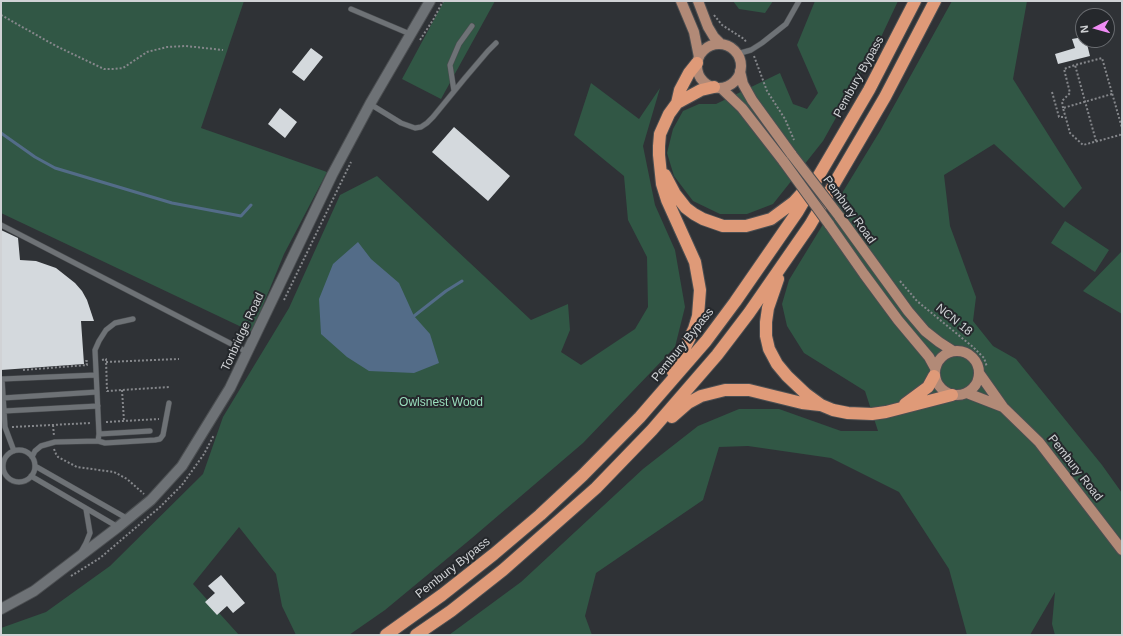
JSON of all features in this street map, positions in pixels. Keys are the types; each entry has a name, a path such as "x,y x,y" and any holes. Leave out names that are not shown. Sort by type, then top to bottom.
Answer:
{"highway":[{"name":"Pembury Bypass","path":"386,635 442,595 540,515 583,475 640,417 706,341 789,224 822,171 869,90 915,1"},
{"path":"416,635 451,611 503,570 539,540 596,488 652,430 717,355 749,313 810,226 885,97 935,1"},
{"path":"662,392 694,329 698,316 700,290 695,262 667,200 662,184 659,155 660,134 669,114 677,103 680,90 698,60"},
{"path":"677,103 701,90 717,88"},
{"path":"661,169 675,194 686,208 712,223 723,226 746,226 771,219 794,202 822,171"},
{"path":"782,267 768,308 766,336 769,349 777,364 806,394 821,405 832,410 848,414 872,414 900,409 952,395"},
{"path":"900,409 928,387 935,372"},
{"path":"652,430 673,416 688,403 701,396 725,390 749,390 802,403 821,405"}],"main road":[{"path":"681,1 694,32 698,71 701,78 706,84 717,88 728,86 738,78 741,62 733,49 721,44 714,37 708,28 698,1"},
{"path":"698,60 703,51 708,47 721,44"},
{"name":"Pembury Road","path":"740,71 743,84 752,100 908,311 925,331 953,351"},
{"name":"Pembury Road","path":"717,88 742,108 784,162 894,314 920,344 935,372"},
{"path":"953,351 961,351 968,354 984,372 976,385 967,393 960,396 946,393 940,388 936,382 935,372 942,357 953,351"},
{"name":"Pembury Road","path":"984,372 1004,408 1039,442 1122,550"},
{"name":"Pembury Road","path":"967,393 1004,408"}],"street":[{"name":"Tonbridge Road","path":"1,609 34,591 118,528 151,500 182,466 230,388 332,175 370,104 430,1"}],"lane":[{"path":"737,54 751,50 786,24 799,1"},
{"path":"351,9 410,34"},
{"path":"454,91 450,65 459,44 472,26"},
{"path":"370,104 401,123 415,128 427,123 496,43"},
{"path":"1,225 248,352"},
{"path":"98,441 99,422 95,350 106,330 115,323 133,319"},
{"path":"14,451 6,427 2,379 96,375"},
{"path":"3,398 97,392"},
{"path":"32,457 41,446 55,442 98,441 105,443 160,439 163,435 169,403"},
{"path":"4,411 98,406"},
{"path":"99,434 150,431"},
{"path":"14,451 24,451 32,457 35,466 31,476 26,480 17,481 8,477 2,469 4,463 3,457 14,451"},
{"path":"35,466 128,519"},
{"path":"31,476 118,528"},
{"path":"76,560 90,533 86,509"}],"path":[{"path":"711,10 722,25 744,39 751,50 767,91 786,119 795,145"},
{"path":"1,15 56,46 104,69 123,68 147,52 168,47 186,46 223,50"},
{"path":"1122,128 1102,58 1064,69 1070,93 1062,101 1070,134 1083,145 1120,135 1122,132"},
{"path":"1075,65 1096,141"},
{"path":"1052,92 1059,117 1066,117"},
{"path":"1063,108 1112,94"},
{"name":"NCN 18","path":"895,276 917,301 973,347 984,358 984,372"},
{"path":"17,370 87,365 86,361 95,360 106,360 106,362 179,359"},
{"path":"106,362 107,391 170,387"},
{"path":"122,390 124,421"},
{"path":"6,427 166,419"},
{"path":"53,425 55,442 54,451 58,456 77,467 114,472 127,479 151,500"}],"green space":[{"path":"1,1 244,1 201,128 327,172 284,254 252,332 1,213"},
{"path":"444,1 495,1 441,99 402,79"},
{"path":"733,1 773,1 765,13 739,9"},
{"path":"815,1 898,1 882,35 823,141 773,204 747,214 720,214 693,201 674,176 667,153 673,129 683,111 699,104 716,104 780,73 793,104 807,109 818,93 797,45"},
{"path":"952,1 1027,1 1013,79 1082,188 1064,208 994,144 944,175 950,226 976,297 973,321 993,346 1016,359 1102,465 1122,493 1122,635 1055,635 1052,624 1055,592 1030,635 967,635 949,569 899,492 831,458 748,446 719,447 703,500 596,573 585,616 592,635 449,635 521,582 643,469 698,426 739,409 779,409 841,431 878,431 865,391 804,353 787,326 782,304 789,280 880,131"},
{"name":"Owlsnest Wood","path":"591,83 639,119 660,88 643,146 655,205 675,250 685,307 675,347 583,443 385,610 349,635 296,635 282,606 276,574 239,527 193,584 239,635 1,635 1,628 46,612 110,566 203,474 223,417 289,308 340,195 377,176 531,320 568,304 570,330 561,352 581,365 635,329 648,307 647,257 628,220 624,176 574,135"},
{"path":"1065,221 1109,250 1095,272 1051,243"},
{"path":"1122,251 1122,314 1083,291"}],"water":[{"path":"358,242 371,259 399,283 414,316 430,334 439,363 414,373 369,371 347,357 321,334 319,299 333,264"}],"building":[{"path":"1075,38 1075,48 1072,39"},
{"path":"311,48 323,57 304,81 292,72"},
{"path":"1075,48 1088,48 1090,56 1058,64 1055,54"},
{"path":"280,108 297,122 285,138 268,124"},
{"path":"454,127 510,176 488,201 432,152"},
{"path":"1,230 18,238 20,260 36,261 56,268 75,283 82,291 87,300 94,321 81,321 84,364 1,370"},
{"path":"221,575 245,603 233,613 227,606 217,615 205,602 215,593 208,586"}],"waterway":[{"path":"1,133 35,157 55,168 172,203 241,216 251,205"},
{"path":"414,316 446,291 462,281"}]}
